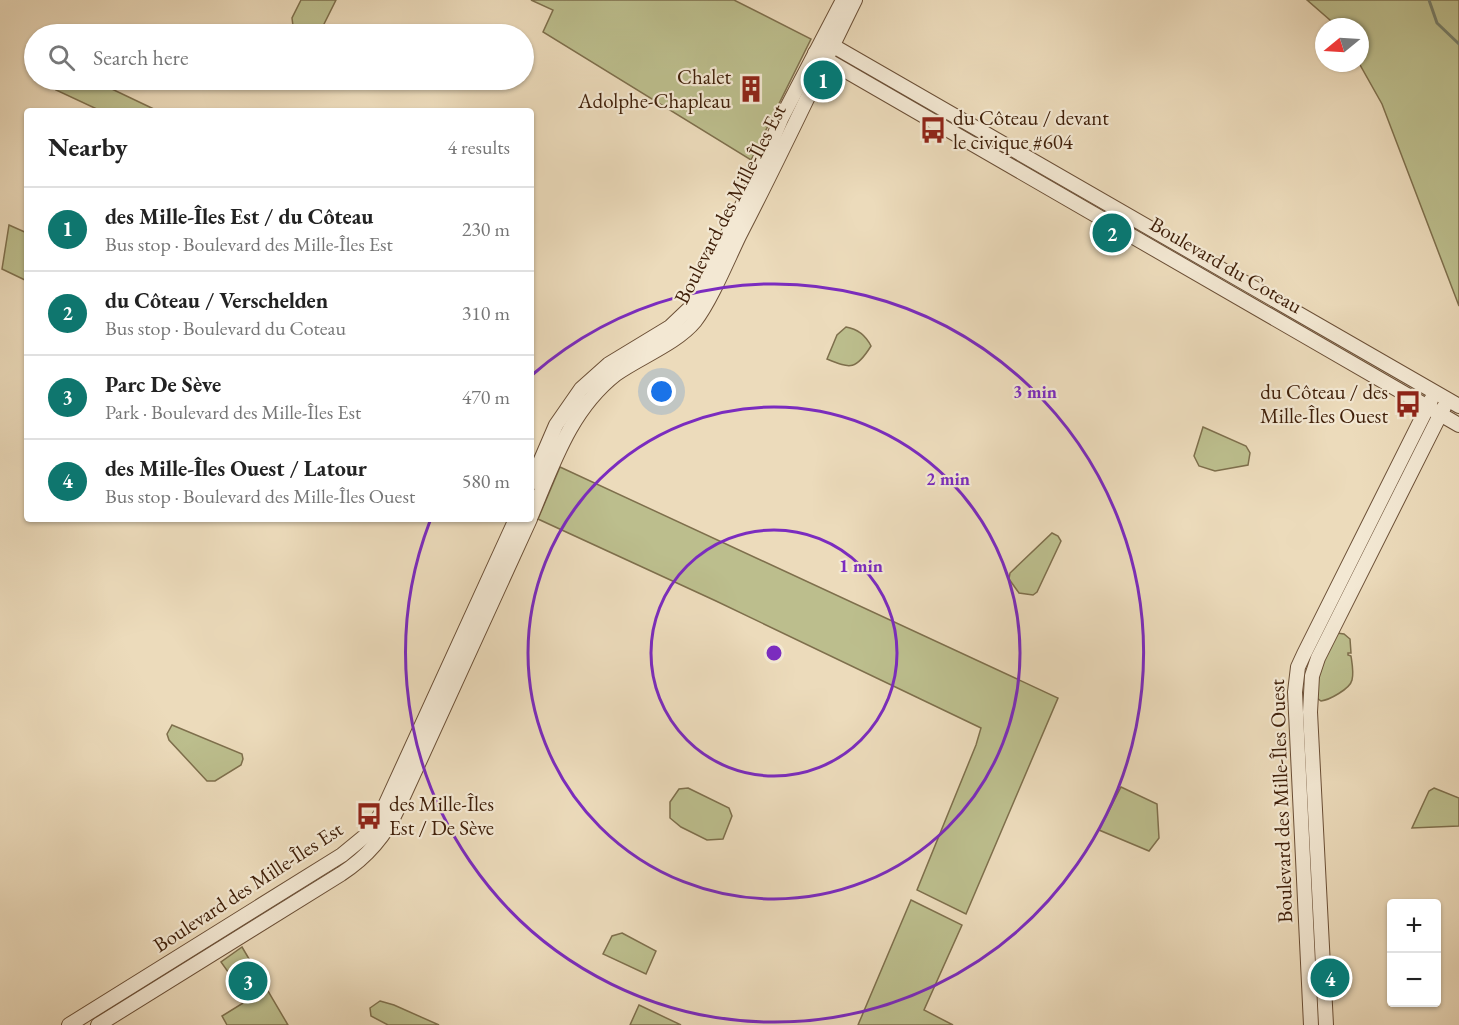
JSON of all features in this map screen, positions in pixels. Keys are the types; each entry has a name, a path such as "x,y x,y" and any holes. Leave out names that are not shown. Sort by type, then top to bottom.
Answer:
{"street":[{"name":"Boulevard des Mille-Îles Est","path":"828,43 843,0"},
{"name":"Boulevard des Mille-Îles Est","path":"534,476 556,425 574,397 615,359 675,323 691,307 760,170 781,119 855,0"},
{"name":"Boulevard du Coteau","path":"828,43 1453,403"},
{"name":"Boulevard des Mille-Îles Est","path":"534,509 567,434 596,392 618,373 682,332 699,315 820,56"},
{"name":"Boulevard du Coteau","path":"820,56 1459,425"},
{"name":"Boulevard des Mille-Îles Ouest","path":"1311,1025 1295,692 1298,667 1435,393"},
{"name":"Boulevard des Mille-Îles Ouest","path":"1326,1025 1310,712 1312,676 1318,658 1441,414 1453,403"},
{"name":"Boulevard des Mille-Îles Est","path":"69,1025 326,866 370,832 383,810 515,522"},
{"name":"Boulevard des Mille-Îles Est","path":"98,1025 341,874 363,858 380,841 398,808 528,522"}],"green space":[{"path":"301,0 336,0 324,24 293,24 292,18"},
{"path":"531,0 734,0 811,39 751,160 543,32 553,10"},
{"path":"1307,0 1459,0 1459,306 1382,104 1364,72 1369,72 1369,18 1328,18"},
{"path":"56,90 114,90 152,108 95,108"},
{"path":"9,225 24,232 24,280 2,269"},
{"path":"846,327 861,334 871,346 861,360 848,366 827,359 837,335"},
{"path":"1203,427 1246,446 1250,453 1248,465 1215,471 1199,466 1194,456"},
{"path":"560,467 1058,698 966,914 917,890 981,728 538,519"},
{"path":"1052,533 1061,541 1037,592 1033,595 1019,593 1009,579 1010,573"},
{"path":"1337,633 1344,634 1350,639 1351,653 1348,655 1351,656 1352,680 1343,690 1321,701 1317,698 1317,681 1325,656"},
{"path":"172,725 242,754 241,765 215,781 207,781 169,740 167,734"},
{"path":"1121,787 1157,804 1159,838 1149,851 1099,830"},
{"path":"688,788 729,808 732,816 723,839 707,840 681,827 670,818 670,802 679,789"},
{"path":"1434,788 1459,798 1459,826 1412,828 1429,791"},
{"path":"911,900 962,925 924,1010 953,1025 858,1025"},
{"path":"622,933 656,951 646,974 603,954 612,936"},
{"path":"242,947 288,1025 227,1025 222,1016 248,1000 221,962"},
{"path":"380,1001 439,1025 388,1025 371,1016 370,1008"},
{"path":"639,1005 681,1025 630,1025"}],"waterway":[{"path":"1429,0 1437,23 1459,44"}],"place":[{"name":"des Mille-Îles Est / du Côteau","path":"823,80"},
{"name":"Chalet Adolphe-Chapleau","path":"751,89"},
{"name":"du Côteau / devant le civique #604","path":"933,130"},
{"name":"du Côteau / Verschelden","path":"1112,233"},
{"name":"du Côteau / des Mille-Îles Ouest","path":"1408,404"},
{"name":"des Mille-Îles Est / De Sève","path":"369,816"},
{"name":"des Mille-Îles Ouest / Latour","path":"1330,978"},
{"name":"Parc De Sève","path":"248,981"}]}
